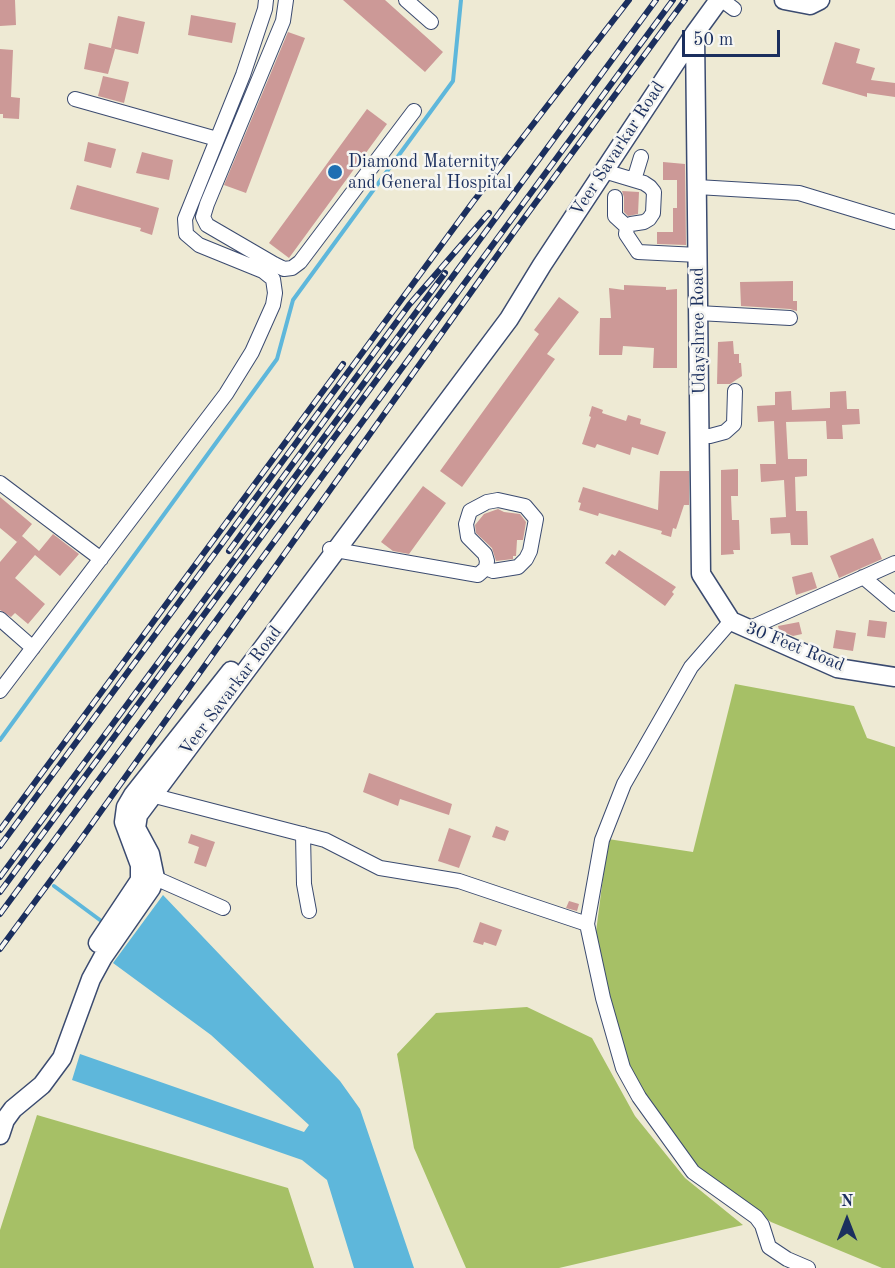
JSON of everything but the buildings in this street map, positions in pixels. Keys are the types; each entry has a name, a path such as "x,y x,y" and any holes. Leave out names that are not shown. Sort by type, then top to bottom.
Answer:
{"street":[{"path":"0,691 226,394 252,352 273,305 275,293 273,279 263,271 199,245 186,234 185,219 243,75 266,0"},
{"path":"286,0 283,21 207,204 203,217 207,225 274,264 284,269 292,268 300,262 414,111"},
{"path":"406,0 431,22"},
{"path":"784,0 810,5 820,0"},
{"name":"Veer Savarkar Road","path":"149,882 150,854 136,828 138,815 333,549 502,310 542,265 695,33 725,3"},
{"name":"Udayshree Road","path":"695,33 701,574 740,625"},
{"path":"75,99 217,139"},
{"path":"634,180 641,157"},
{"path":"604,171 651,187 654,192 652,213 644,222 627,227 626,234 638,252 698,255"},
{"path":"697,187 799,193 895,222"},
{"path":"615,197 615,216 627,227"},
{"path":"698,313 789,318"},
{"path":"700,436 725,432 734,423 735,391"},
{"path":"0,483 101,559"},
{"path":"498,500 525,506 536,519 530,552 526,559 518,567 493,571 486,568 485,555 468,537 466,524 470,511 487,502 498,500"},
{"path":"333,549 478,575 486,568"},
{"name":"Veer Savarkar Road","path":"149,882 124,822 126,807 133,795 333,549"},
{"path":"808,1268 787,1259 769,1246 762,1225 756,1217 693,1172 639,1096 623,1068 603,998 587,924 602,840 624,784 691,667 740,625 895,563"},
{"path":"863,577 895,604"},
{"path":"0,619 33,648"},
{"name":"30 Feet Road","path":"740,625 837,668 895,677"},
{"path":"152,795 325,840 380,868 459,881 587,924"},
{"path":"303,834 304,884 309,911"},
{"path":"0,1104 27,1083 51,1054 77,983 149,882 223,908"},
{"path":"0,1135 5,1120 13,1109 42,1085 62,1058 98,955"}],"green space":[{"path":"735,684 854,706 867,738 895,747 895,1268 882,1268 771,1222 697,1169 632,1074 609,1001 596,932 608,839 693,852"},
{"path":"527,1007 592,1038 635,1116 685,1178 743,1225 559,1268 466,1268 414,1148 397,1054 436,1013"},
{"path":"37,1115 288,1188 314,1268 0,1268 0,1230"}],"water":[{"path":"163,895 340,1081 360,1109 414,1268 354,1268 327,1180 302,1160 72,1080 80,1054 304,1132 309,1125 211,1035 113,963"}],"waterway":[{"path":"0,740 277,359 293,300 453,81 461,0"},
{"path":"54,886 104,923"}],"railway":[{"path":"0,846 473,202 629,0"},
{"path":"0,892 656,0"},
{"path":"0,914 673,0"},
{"path":"0,949 79,842 514,232 685,0"},
{"path":"229,551 409,305 489,213"},
{"path":"0,877 445,273"},
{"path":"0,830 343,364"}],"place":[{"name":"Diamond Maternity and General Hospital","path":"335,172"}]}
